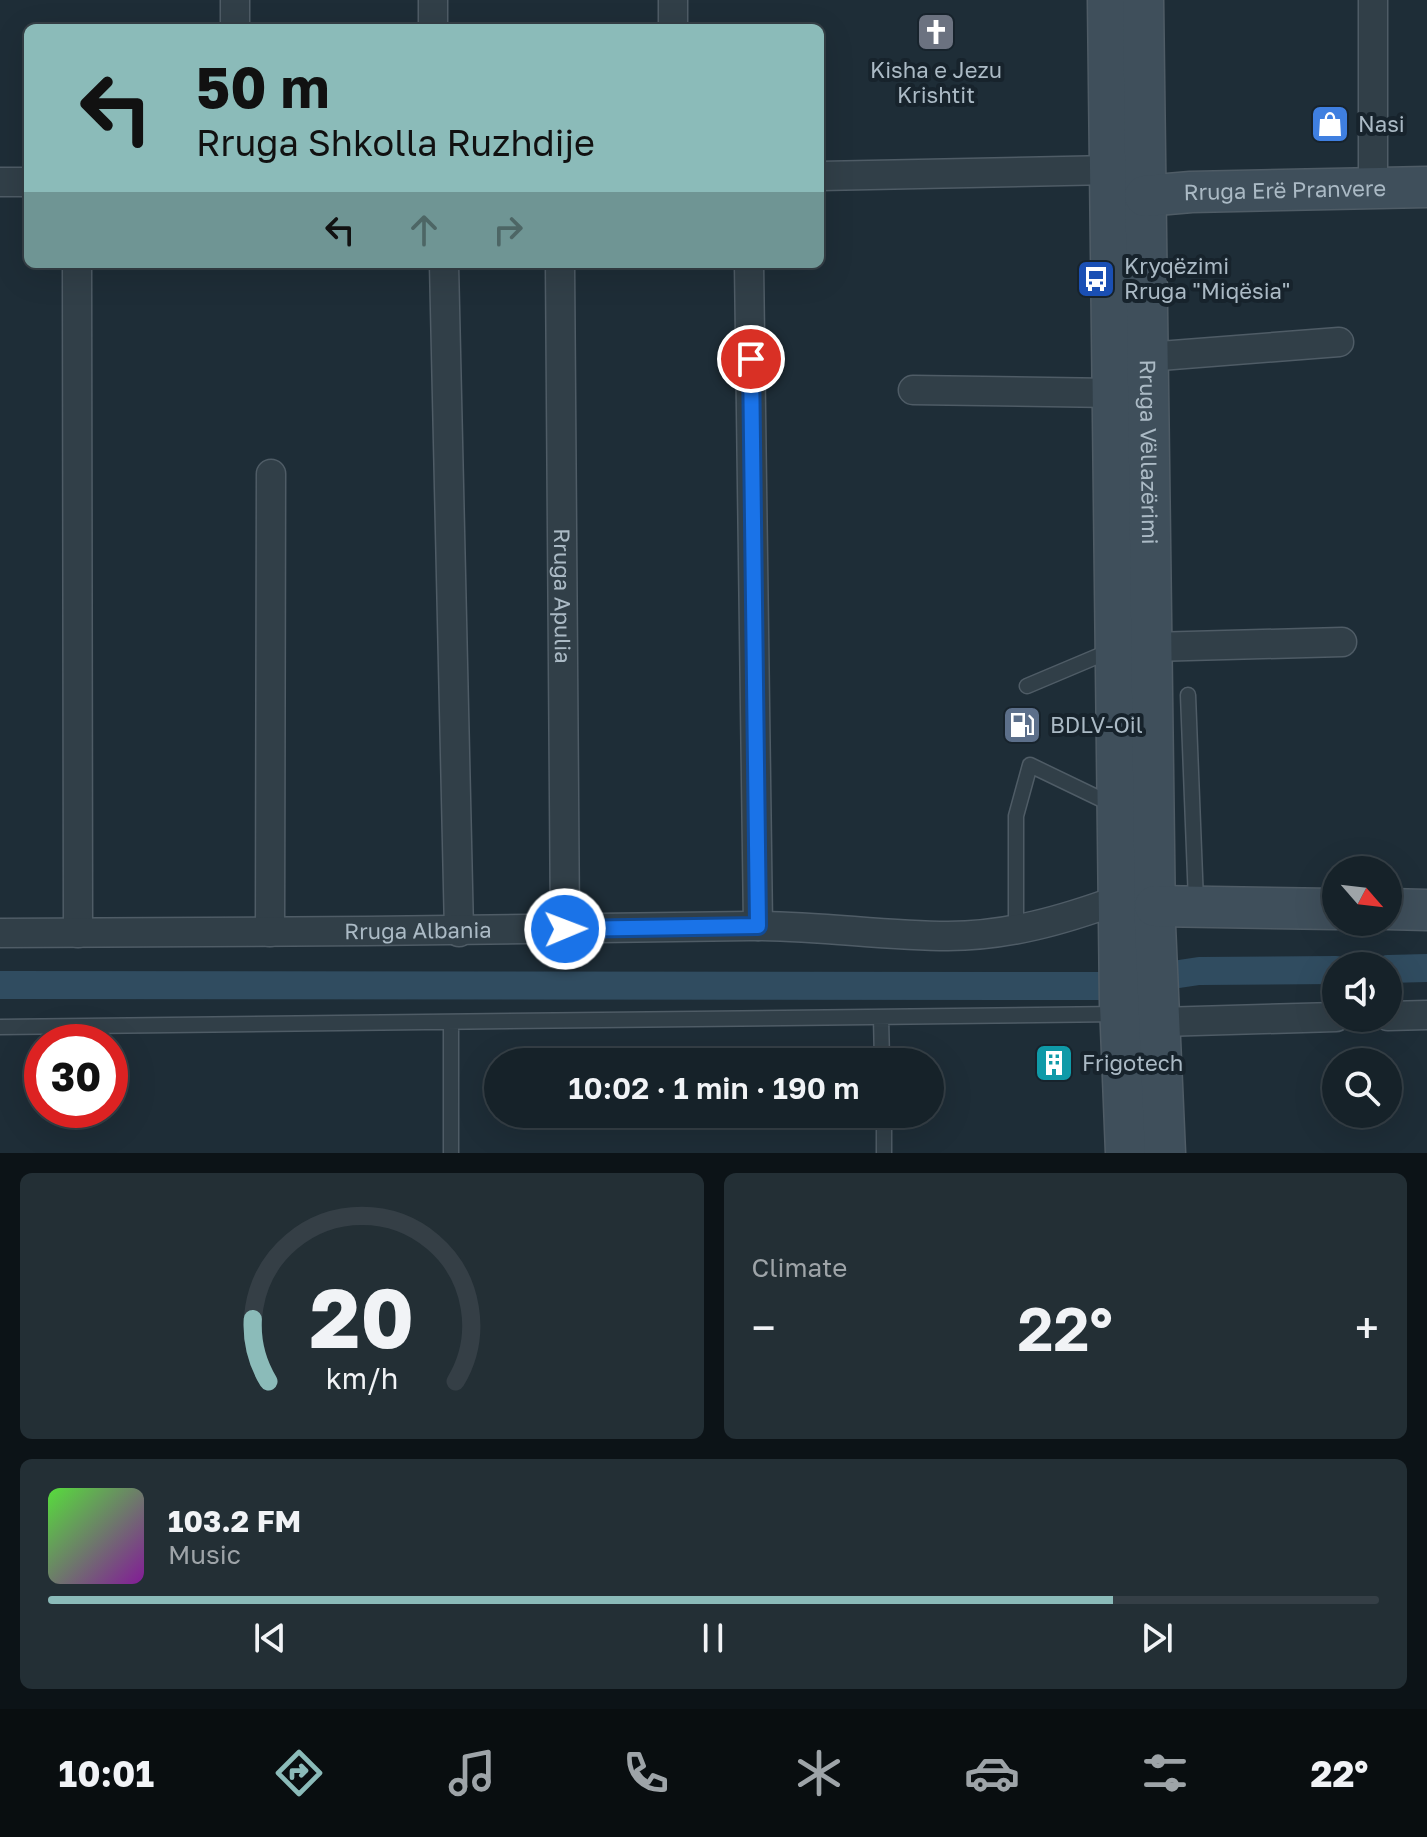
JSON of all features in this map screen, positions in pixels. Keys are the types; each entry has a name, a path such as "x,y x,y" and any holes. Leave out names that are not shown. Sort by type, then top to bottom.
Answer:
{"main road":[{"name":"Rruga Vëllazërimi","path":"1108,0 1113,393 1133,648 1137,913"},
{"name":"Rruga Vëllazërimi","path":"1137,913 1117,807 1133,648 1147,357 1143,0"},
{"name":"Rruga Erë Pranvere","path":"1145,196 1191,192 1427,187"},
{"path":"1137,913 1196,907 1322,909"},
{"path":"1402,909 1427,910"},
{"path":"1126,1153 1120,1009 1137,913"},
{"path":"1137,913 1160,1017 1165,1153"}],"street":[{"path":"235,0 235,24"},
{"path":"433,0 433,24"},
{"path":"673,0 673,24"},
{"path":"1373,0 1373,189"},
{"path":"824,176 1112,170"},
{"path":"0,182 24,182"},
{"path":"77,268 78,933"},
{"path":"444,268 459,932"},
{"name":"Rruga Apulia","path":"560,268 565,929"},
{"path":"749,268 758,926"},
{"path":"1147,357 1339,342"},
{"path":"913,390 1113,393"},
{"path":"270,932 271,474"},
{"path":"1133,648 1342,642"},
{"name":"Rruga Albania","path":"0,933 459,932 758,926 950,936 1016,931 1068,919 1137,913"},
{"path":"1402,1016 1427,1015"},
{"path":"1160,1017 1322,1017"}],"lane":[{"path":"1027,686 1133,648"},
{"path":"1188,695 1196,907"},
{"path":"1016,931 1016,816 1030,765 1117,807"},
{"path":"0,1027 451,1024 881,1017 1120,1009"},
{"path":"881,1017 882,1048"},
{"path":"451,1024 451,1153"},
{"path":"884,1128 884,1153"}],"waterway":[{"path":"1402,969 1427,968"},
{"path":"0,985 1099,986 1199,971 1322,970"}],"place":[{"name":"Kisha e Jezu Krishtit","path":"936,32"},
{"name":"Nasi","path":"1330,124"},
{"name":"Kryqëzimi Rruga \"Miqësia\"","path":"1096,279"},
{"name":"BDLV-Oil","path":"1022,725"},
{"name":"Frigotech","path":"1054,1063"}],"route":[{"path":"565,929 758,926 751,359"}]}
